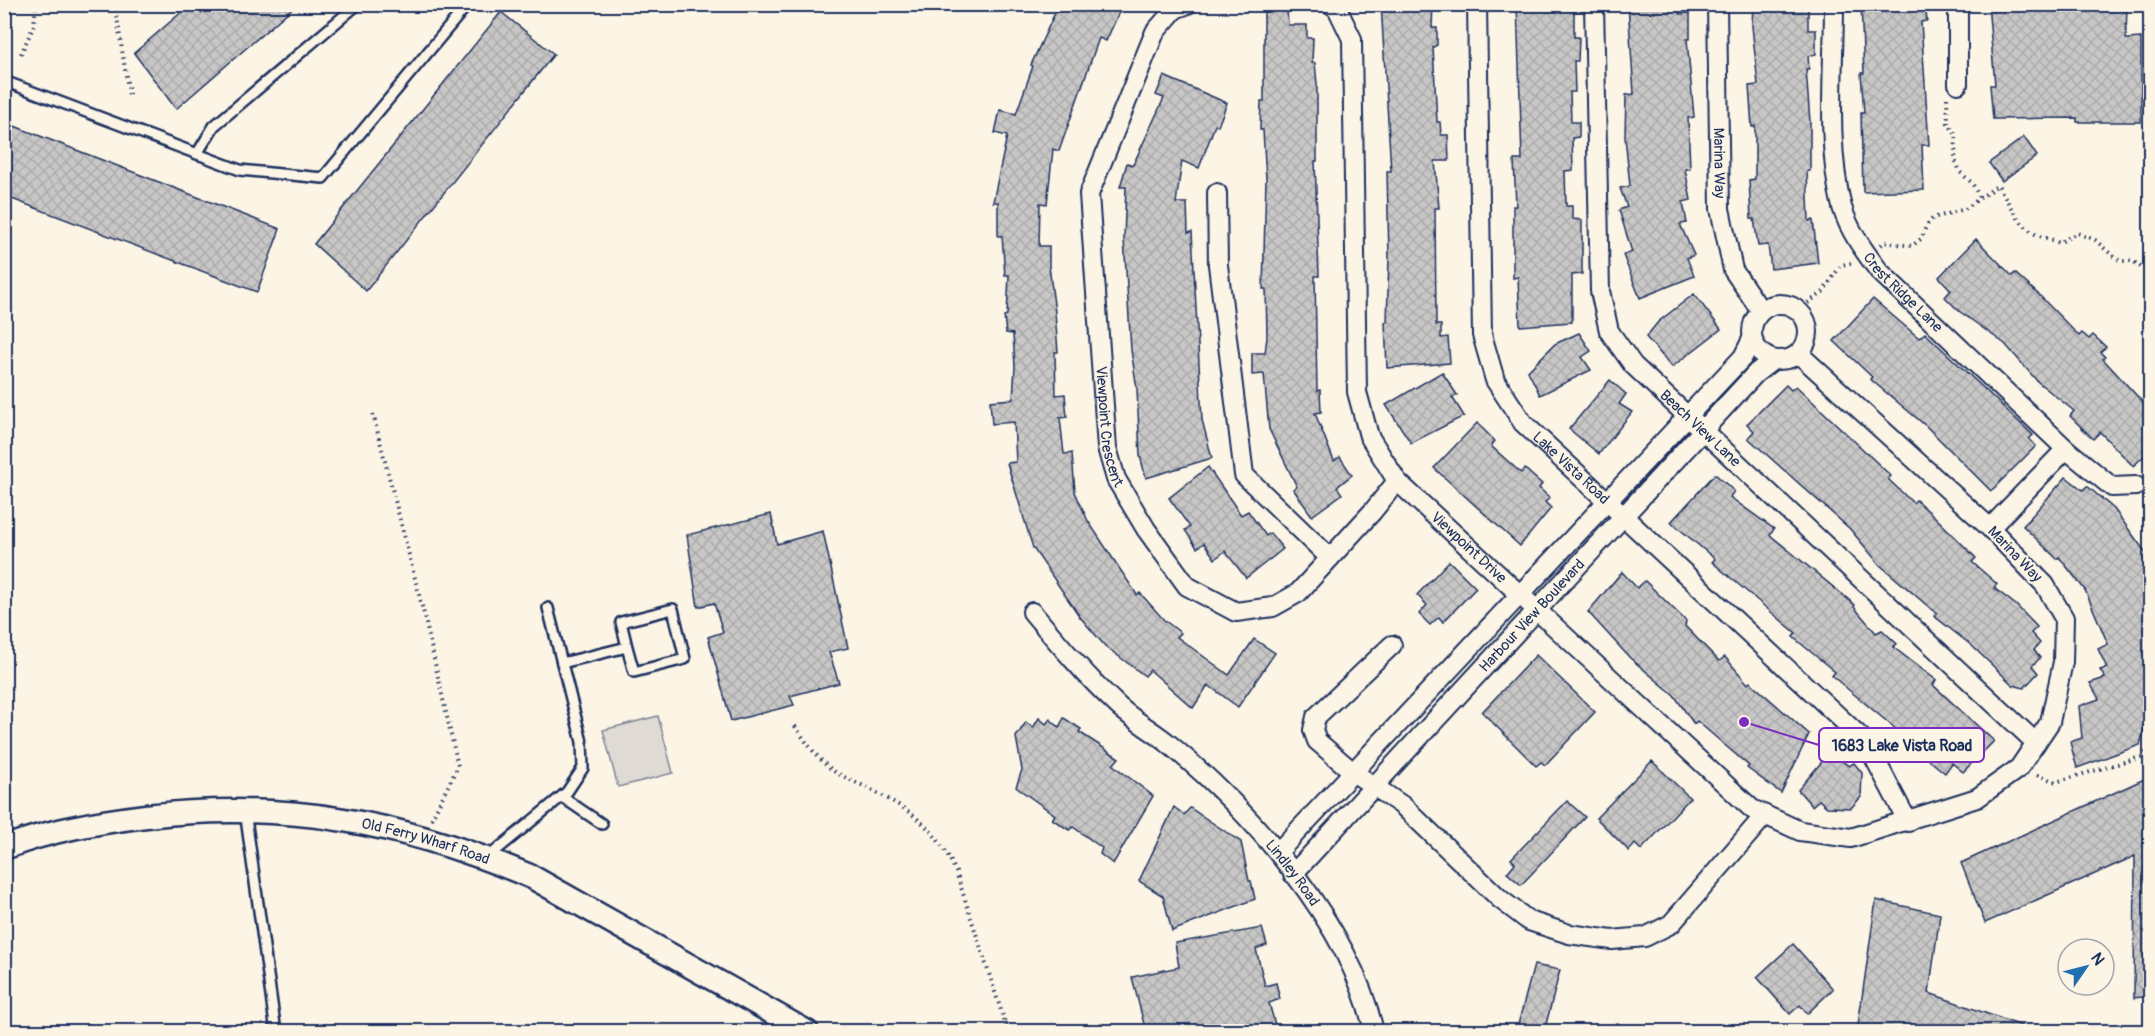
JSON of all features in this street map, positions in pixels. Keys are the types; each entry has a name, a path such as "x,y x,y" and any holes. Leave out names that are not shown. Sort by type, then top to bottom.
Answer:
{"street":[{"name":"Viewpoint Crescent","path":"1188,4 1175,9 1155,32 1089,194 1107,448 1116,479 1146,529 1188,586 1236,612 1273,607 1298,593 1397,482"},
{"name":"Viewpoint Drive","path":"1331,4 1337,8 1352,39 1357,392 1369,436 1397,482 1752,809 1800,831 1851,838 1908,822"},
{"name":"Lake Vista Road","path":"1477,4 1482,335 1495,380 1523,423 1866,741 1908,822"},
{"name":"Beach View Lane","path":"1594,4 1600,291 1609,331 1633,365 2036,743"},
{"name":"Marina Way","path":"1717,4 1720,209 1733,270 1761,311"},
{"name":"Crest Ridge Lane","path":"1834,4 1834,154 1843,208 1857,240 1879,271 2066,449 2112,487 2136,486"},
{"path":"1958,4 1958,84"},
{"path":"1217,193 1218,265 1244,475 1330,558"},
{"path":"1776,304 1789,305 1798,310 1808,326 1808,336 1799,354 1783,361 1762,355 1752,339 1752,328 1761,311 1776,304"},
{"name":"Harbour View Boulevard","path":"1278,852 1743,357 1752,339"},
{"name":"Marina Way","path":"1799,354 1990,528 2045,585 2064,618 2063,662 2050,722 2019,768 1977,798 1908,822"},
{"name":"Harbour View Boulevard","path":"1293,874 1756,373 1773,360"},
{"path":"1990,528 2066,449"},
{"name":"Lindley Road","path":"1032,612 1072,660 1117,705 1170,744 1252,820 1278,852 1340,941 1367,1000 1374,1032"},
{"path":"1392,645 1316,717 1313,730 1317,741 1353,772 1404,806 1500,899 1529,921 1569,934 1612,940 1645,937 1671,924 1765,815"},
{"name":"Old Ferry Wharf Road","path":"4,848 59,830 109,820 195,810 245,809 334,817 423,837 487,858 569,895 807,1032"}],"lane":[{"path":"197,154 214,126 358,4"},
{"path":"4,81 240,170 323,178 468,4"},
{"path":"487,858 561,797 579,778 585,759 548,608"},
{"path":"673,609 685,659 634,672 627,647 621,622 673,609"},
{"path":"562,663 627,647"},
{"path":"561,797 602,824"},
{"path":"245,809 276,1032"}],"path":[{"path":"21,54 34,25 36,4"},
{"path":"115,4 129,95"},
{"path":"1958,84 1947,91 1948,123 1956,135 1955,159 1960,172 1972,183 1980,198"},
{"path":"1798,310 1823,292 1841,265 1853,262 1884,242 1912,246 1922,238 1926,226 1934,218 1965,209 1998,185 2011,210 2038,235 2048,236 2060,243 2077,233 2095,240 2121,261 2133,261 2151,274"},
{"path":"373,414 423,610 458,766 423,837"},
{"path":"795,726 815,754 833,771 894,801 922,820 945,847 956,872 1008,1032"},
{"path":"2019,768 2056,782 2142,757 2151,747"}],"shaded area":[{"path":"658,716 673,773 618,787 603,730"}],"building":[{"path":"191,4 297,4 176,109 134,53"},
{"path":"1059,4 1123,4 1106,41 1099,38 1059,151 1053,149 1047,204 1040,203 1039,246 1049,246 1049,266 1055,312 1058,352 1055,352 1056,395 1065,394 1067,417 1060,418 1064,454 1072,453 1075,492 1088,521 1137,595 1140,593 1164,620 1181,633 1177,637 1229,675 1254,639 1275,653 1238,707 1208,685 1193,708 1150,670 1145,676 1105,646 1080,617 1033,548 1007,463 1016,462 1014,422 992,424 990,401 1013,399 1015,367 1013,334 1006,333 1004,316 1007,315 1009,275 1005,275 1002,236 998,236 998,202 993,202 1007,136 995,133 1000,110 1016,114 1033,66 1031,65"},
{"path":"1381,4 1433,4 1432,28 1437,28 1437,45 1433,47 1437,122 1440,122 1441,135 1448,135 1449,161 1435,161 1439,208 1435,208 1436,325 1441,325 1441,338 1448,337 1450,363 1387,368 1385,322 1387,322 1389,258 1387,171 1391,171"},
{"path":"1517,4 1574,4 1574,37 1579,37 1578,61 1574,61 1575,92 1570,92 1571,122 1579,122 1579,137 1572,138 1573,170 1565,171 1566,206 1572,206 1572,219 1582,220 1582,274 1572,275 1572,322 1520,326 1518,277 1513,278 1513,206 1516,206 1514,160 1522,160"},
{"path":"1628,4 1680,4 1680,14 1690,13 1690,39 1687,39 1694,117 1688,118 1690,169 1685,169 1691,200 1683,202 1687,223 1680,224 1694,255 1687,258 1694,276 1640,298 1623,255 1632,252 1619,210 1627,207 1620,188 1630,186 1625,137 1626,95 1634,94"},
{"path":"1753,4 1808,4 1808,30 1816,30 1816,54 1808,56 1809,69 1806,69 1810,122 1810,171 1807,171 1809,221 1813,220 1818,263 1771,269 1768,245 1758,246 1754,219 1751,219 1749,180 1755,179 1755,126 1752,127 1749,86 1758,85 1752,26"},
{"path":"1861,4 1925,4 1927,21 1921,22 1929,145 1922,145 1924,190 1863,192 1861,113 1864,113 1861,73 1864,73"},
{"path":"1988,4 2127,4 2126,39 2141,38 2141,122 2077,122 2077,118 1993,119 1990,85 1995,85"},
{"path":"1264,10 1287,10 1288,25 1307,25 1307,38 1313,38 1312,63 1315,63 1317,84 1317,161 1315,161 1319,276 1315,276 1317,391 1320,390 1321,412 1315,413 1334,461 1340,457 1352,475 1337,487 1342,494 1312,516 1293,489 1297,487 1269,429 1264,374 1252,375 1252,353 1265,353 1267,337 1266,289 1263,289 1266,179 1263,130 1260,130 1261,101 1264,101"},
{"path":"501,12 554,54 366,291 314,244"},
{"path":"1164,76 1227,103 1218,126 1215,125 1199,168 1182,161 1176,203 1187,203 1188,233 1192,232 1202,420 1212,458 1146,478 1140,456 1137,389 1131,350 1124,239 1126,187 1120,187 1127,163 1133,165 1164,98 1156,95"},
{"path":"4,122 280,229 257,292 4,196"},
{"path":"2024,137 2037,156 2002,181 1989,163"},
{"path":"1976,239 2012,276 2015,273 2038,294 2079,336 2082,333 2089,339 2093,335 2106,347 2100,352 2105,357 2103,359 2151,411 2151,450 2133,466 2100,432 2093,439 2070,416 2074,411 2038,382 2005,344 1959,311 1945,297 1951,290 1939,277"},
{"path":"1694,294 1721,329 1672,367 1646,337 1658,322"},
{"path":"1873,299 1919,338 1925,333 2033,435 2029,439 2036,446 1991,491 1926,426 1870,379 1872,377 1834,341"},
{"path":"1579,333 1591,351 1582,357 1591,370 1540,395 1528,371 1555,344"},
{"path":"1442,372 1457,395 1452,397 1464,416 1411,443 1386,405"},
{"path":"1610,380 1626,394 1619,404 1632,412 1599,454 1569,429"},
{"path":"1786,385 1791,390 1796,386 1891,476 1888,479 1913,503 1916,500 1935,517 1976,558 1972,562 1997,584 1994,588 2016,605 2037,627 2031,633 2040,643 2034,650 2040,658 2032,666 2038,673 2024,688 2013,685 1971,645 1934,616 1937,614 1880,565 1850,529 1748,438 1754,431 1747,424"},
{"path":"1477,423 1495,441 1491,446 1521,473 1525,469 1542,484 1539,488 1550,498 1545,502 1551,508 1520,546 1434,468"},
{"path":"1208,467 1241,515 1248,511 1266,536 1270,533 1283,549 1246,578 1225,551 1215,559 1204,543 1197,548 1185,530 1190,527 1169,498"},
{"path":"1715,474 1734,491 1730,497 1774,529 1770,535 1855,605 1854,607 1876,633 1882,630 1897,644 1893,647 1936,680 1933,685 1994,741 1963,772 1952,763 1945,773 1918,751 1920,749 1832,676 1835,672 1793,637 1796,633 1712,562 1715,559 1671,522"},
{"path":"2066,477 2083,490 2087,486 2114,509 2151,560 2150,710 2140,745 2077,768 2070,742 2082,738 2079,706 2099,699 2090,683 2105,678 2100,670 2107,668 2098,649 2108,644 2085,590 2059,557 2057,559 2023,526"},
{"path":"771,514 777,544 823,531 848,648 829,652 839,683 790,696 794,705 731,721 708,637 723,632 714,603 698,607 687,535"},
{"path":"1449,561 1476,588 1443,622 1439,617 1430,625 1419,614 1427,605 1417,595"},
{"path":"1622,572 1637,588 1645,581 1686,621 1685,626 1719,661 1725,657 1748,684 1750,682 1809,734 1781,793 1747,768 1749,766 1697,721 1694,724 1674,695 1630,658 1588,612"},
{"path":"1536,655 1595,712 1545,765 1541,762 1536,766 1482,712"},
{"path":"1039,718 1046,724 1050,719 1059,727 1064,718 1081,729 1079,732 1119,758 1113,765 1153,796 1113,864 1100,854 1102,848 1073,827 1069,830 1052,819 1055,815 1016,787 1022,770 1016,737 1026,722 1033,728"},
{"path":"1830,752 1849,766 1854,763 1862,773 1861,797 1851,808 1827,807 1819,800 1812,806 1798,790"},
{"path":"1652,761 1690,798 1641,850 1635,844 1629,851 1596,818"},
{"path":"2151,776 2151,996 2134,998 2135,856 1985,923 1961,863"},
{"path":"1567,801 1585,817 1521,885 1507,873 1515,863 1511,859"},
{"path":"1174,807 1184,815 1190,808 1241,842 1255,899 1172,931 1163,896 1139,881"},
{"path":"1876,900 1940,914 1929,993 2030,1029 2030,1032 1857,1032"},
{"path":"1262,928 1267,945 1256,949 1265,986 1276,983 1280,999 1269,1003 1277,1032 1146,1032 1132,977 1179,967 1175,943"},
{"path":"1793,944 1833,989 1807,1014 1800,1005 1790,1014 1757,977"},
{"path":"1534,965 1560,970 1544,1032 1516,1032"}],"place":[{"name":"1683 Lake Vista Road","path":"1744,722"}]}
